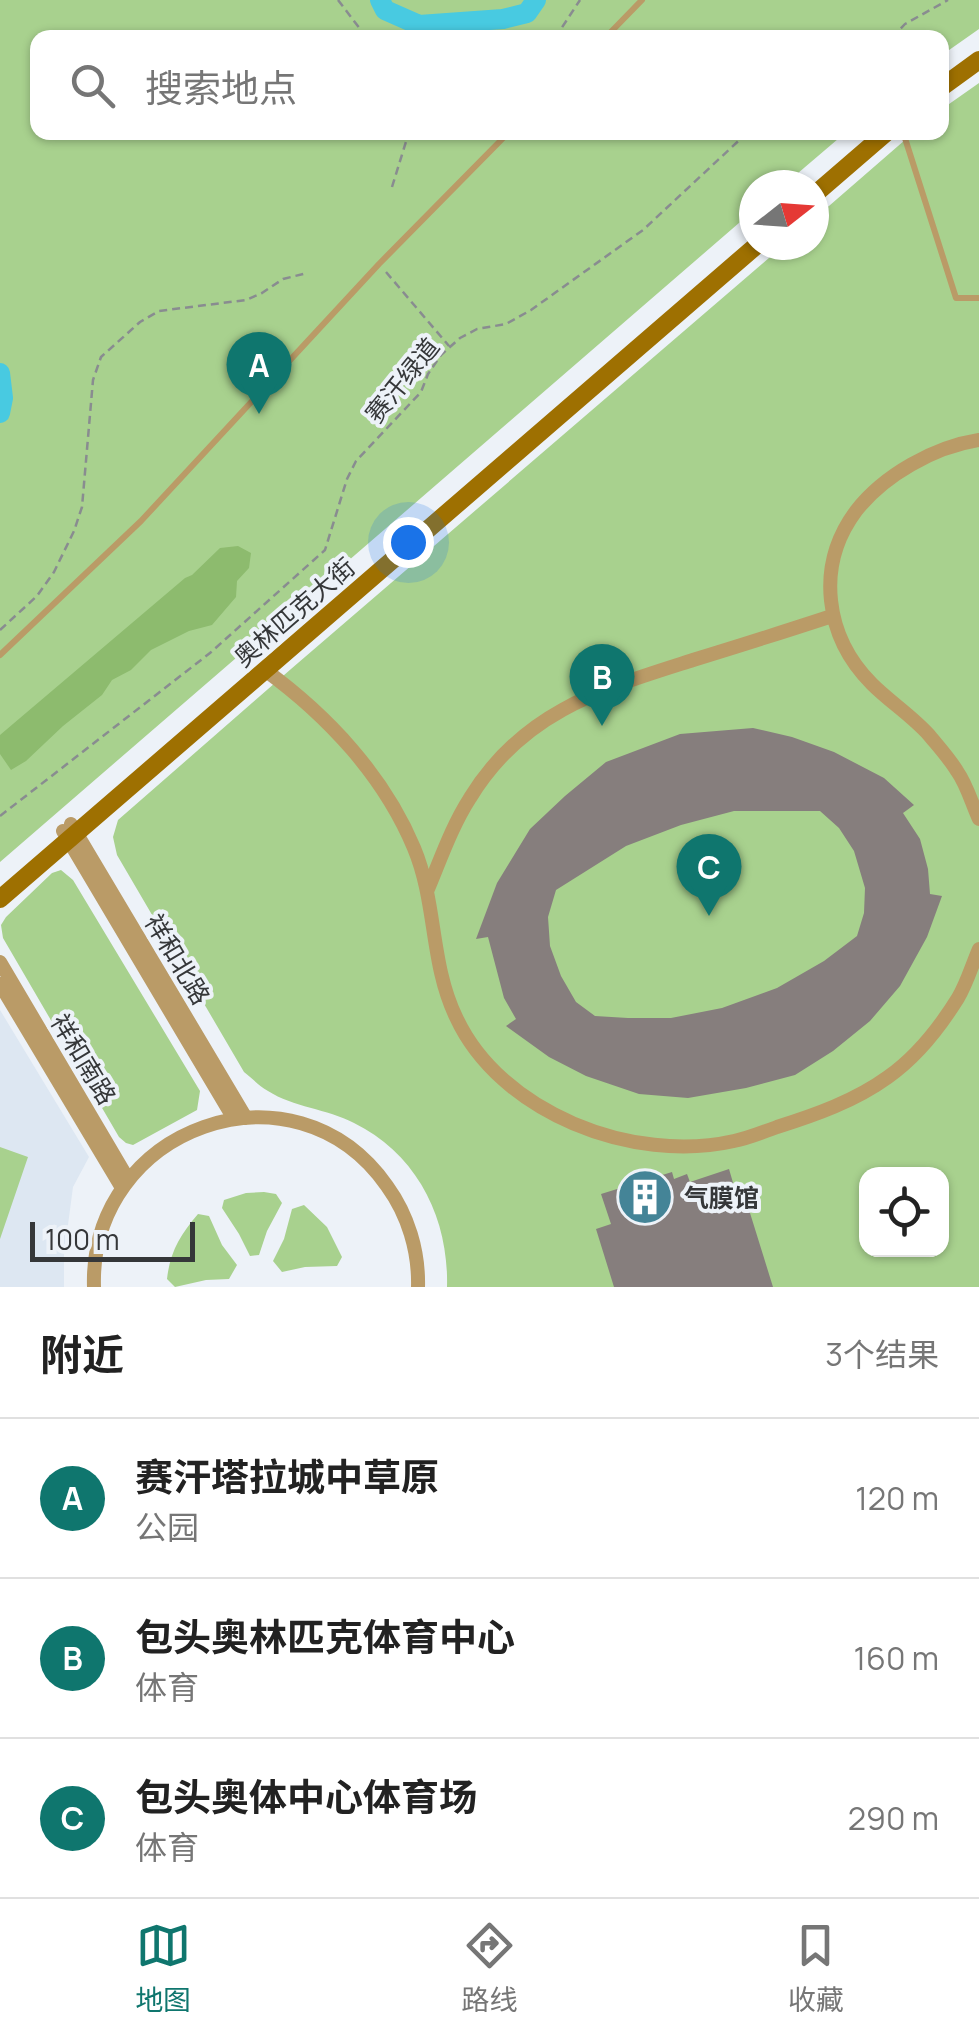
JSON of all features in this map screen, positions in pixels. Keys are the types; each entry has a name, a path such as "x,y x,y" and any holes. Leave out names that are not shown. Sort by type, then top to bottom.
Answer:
{"main road":[{"path":"949,68 979,48"},
{"path":"949,82 979,60"},
{"path":"829,170 863,140"},
{"path":"829,182 878,140"},
{"name":"奥林匹克大街","path":"0,899 70,832 739,248"},
{"name":"奥林匹克大街","path":"0,884 70,832 265,670 740,260"}],"street":[{"path":"979,440 930,455 866,498 844,528 830,577 832,616 848,656 870,682 926,732 959,772 979,820"},
{"path":"428,889 448,838 471,796 501,758 536,725 596,692 832,616"},
{"path":"265,670 298,694 356,753 391,802 414,848 428,889 440,972 456,1018 476,1051 504,1082 541,1109 601,1132 659,1145 699,1146 733,1142 822,1113 888,1077 928,1039 959,996 979,950"},
{"name":"祥和北路","path":"70,832 240,1118"},
{"name":"祥和南路","path":"0,962 125,1184"},
{"name":"祥和南路","path":"0,984 125,1184"},
{"path":"94,1287 100,1232 125,1184 144,1162 170,1141 201,1127 240,1118 283,1120 315,1129 346,1145 372,1167 393,1194 408,1226 418,1287"}],"lane":[{"path":"612,30 642,0"},
{"path":"0,655 141,521 501,140"},
{"path":"906,140 956,298 979,298"}],"path":[{"path":"338,0 361,30"},
{"path":"560,30 580,0"},
{"path":"899,30 948,0"},
{"path":"392,187 407,140"},
{"name":"赛汗绿道","path":"0,816 210,653 326,550 347,478 356,461 421,392 440,355 477,329 506,324 531,310 642,230 739,140"},
{"path":"380,264 450,347"},
{"path":"0,630 37,596 74,531 82,508 93,380 102,357 159,310 246,300 283,280 307,273"}],"shaded area":[{"path":"0,1010 89,1157 73,1187 64,1287 0,1287"}],"green space":[{"path":"0,0 979,0 979,29 949,50 949,30 30,30 30,140 837,140 802,170 739,170 739,223 0,862"},
{"path":"979,83 979,1287 447,1287 446,1261 435,1213 412,1170 376,1136 354,1123 278,1096 244,1072 117,855 113,837 118,820 767,260 829,260 829,206 905,140 949,140 949,104"},
{"path":"238,546 251,553 249,568 237,581 236,597 212,625 189,631 151,650 11,770 0,754 0,735 220,548"},
{"path":"61,870 73,880 200,1091 197,1110 133,1145 119,1137 3,938 1,925 6,917 52,873"},
{"path":"0,1147 28,1157 0,1239"},
{"path":"264,1192 276,1194 282,1203 259,1255 250,1256 222,1208 224,1200"},
{"path":"304,1205 327,1227 342,1257 337,1266 282,1272 273,1261 292,1209"},
{"path":"198,1214 209,1216 222,1245 237,1265 229,1279 175,1287 167,1279 173,1252"}],"building":[{"path":"753,728 834,752 884,778 914,805 903,813 920,839 930,894 942,896 927,937 900,986 870,1021 833,1051 795,1075 688,1098 639,1094 586,1076 549,1057 506,1026 516,1019 504,998 488,937 476,939 497,883 530,829 606,762 680,734","holes":["734,811 820,811 839,828 854,851 865,888 864,913 857,936 777,988 722,1008 671,1018 628,1018 595,1016 576,1002 550,946 548,917 556,890 626,846 681,825"]},
{"path":"729,1169 734,1186 741,1184 773,1287 614,1287 596,1229 611,1224 601,1194 672,1172 674,1179 687,1174 690,1182"}],"waterway":[{"path":"380,0 385,10 419,25 503,19 527,13 536,0"},
{"path":"0,373 0,413"}],"place":[{"name":"赛汗塔拉城中草原","path":"259,414"},
{"name":"包头奥林匹克体育中心","path":"602,726"},
{"name":"包头奥体中心体育场","path":"709,916"},
{"name":"气膜馆","path":"645,1197"}]}
